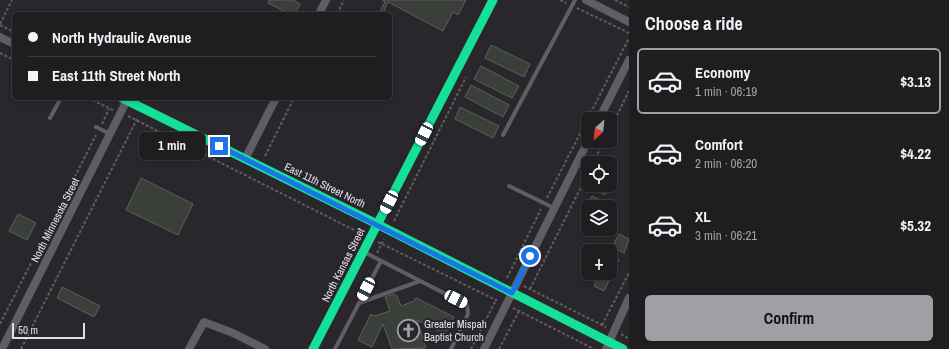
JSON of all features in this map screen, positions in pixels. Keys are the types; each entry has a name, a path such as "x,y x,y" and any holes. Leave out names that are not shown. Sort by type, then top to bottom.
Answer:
{"street":[{"path":"320,12 326,0"},
{"name":"North Kansas Street","path":"313,349 493,0"},
{"path":"586,0 629,22"},
{"path":"0,37 12,43"},
{"path":"603,112 629,60"},
{"name":"North Minnesota Street","path":"2,349 121,113 125,100"},
{"name":"East 11th Street North","path":"127,100 389,230 597,336 608,345 623,349"},
{"path":"245,159 275,100"},
{"path":"484,349 584,148"},
{"path":"608,345 629,298"},
{"path":"189,349 204,322 234,333 265,349"}],"lane":[{"path":"503,135 575,0"},
{"path":"50,118 60,100"},
{"path":"97,128 110,134"},
{"path":"509,186 554,208"},
{"path":"363,252 467,305 468,314 451,349"},
{"path":"335,349 381,261"},
{"path":"359,303 420,281"}],"path":[{"path":"12,0 0,24 12,31"},
{"path":"338,12 344,0"},
{"path":"560,0 629,34"},
{"path":"615,0 629,7"},
{"path":"471,349 629,38"},
{"path":"0,53 12,59"},
{"path":"375,258 469,71"},
{"path":"617,115 629,91"},
{"path":"92,100 109,109 137,119 370,238 592,348 629,273"},
{"path":"265,156 293,100"},
{"path":"0,324 97,128 109,109"},
{"path":"21,349 137,119"},
{"path":"499,349 581,187"}],"building":[{"path":"269,0 293,0 300,4 296,12 286,12 268,3"},
{"path":"382,0 466,0 458,15 453,12 443,31 388,2 383,12 382,12 380,11 385,2"},
{"path":"491,45 530,64 524,77 485,58"},
{"path":"481,66 519,86 512,98 474,79"},
{"path":"471,85 509,105 503,117 465,97"},
{"path":"460,107 499,126 493,138 455,119"},
{"path":"141,178 193,204 178,235 126,210"},
{"path":"599,192 607,192 605,195"},
{"path":"592,196 600,200 590,200"},
{"path":"18,214 36,223 27,240 9,231"},
{"path":"619,234 629,239 624,253 617,250 617,244 614,244"},
{"path":"597,280 610,280 604,291 594,286"},
{"path":"62,287 100,306 94,317 57,298"},
{"path":"394,294 397,296 401,306 414,301 416,298 454,317 445,334 417,320 426,348 392,349 383,324 372,347 358,340 371,314 374,316 390,311 385,297"}],"traffic: fast":[{"path":"313,349 493,0"},
{"path":"126,100 377,224 623,349"}],"place":[{"name":"Greater Mispah Baptist Church","path":"409,330"}],"route":[{"path":"219,146 512,293 530,256"}]}
